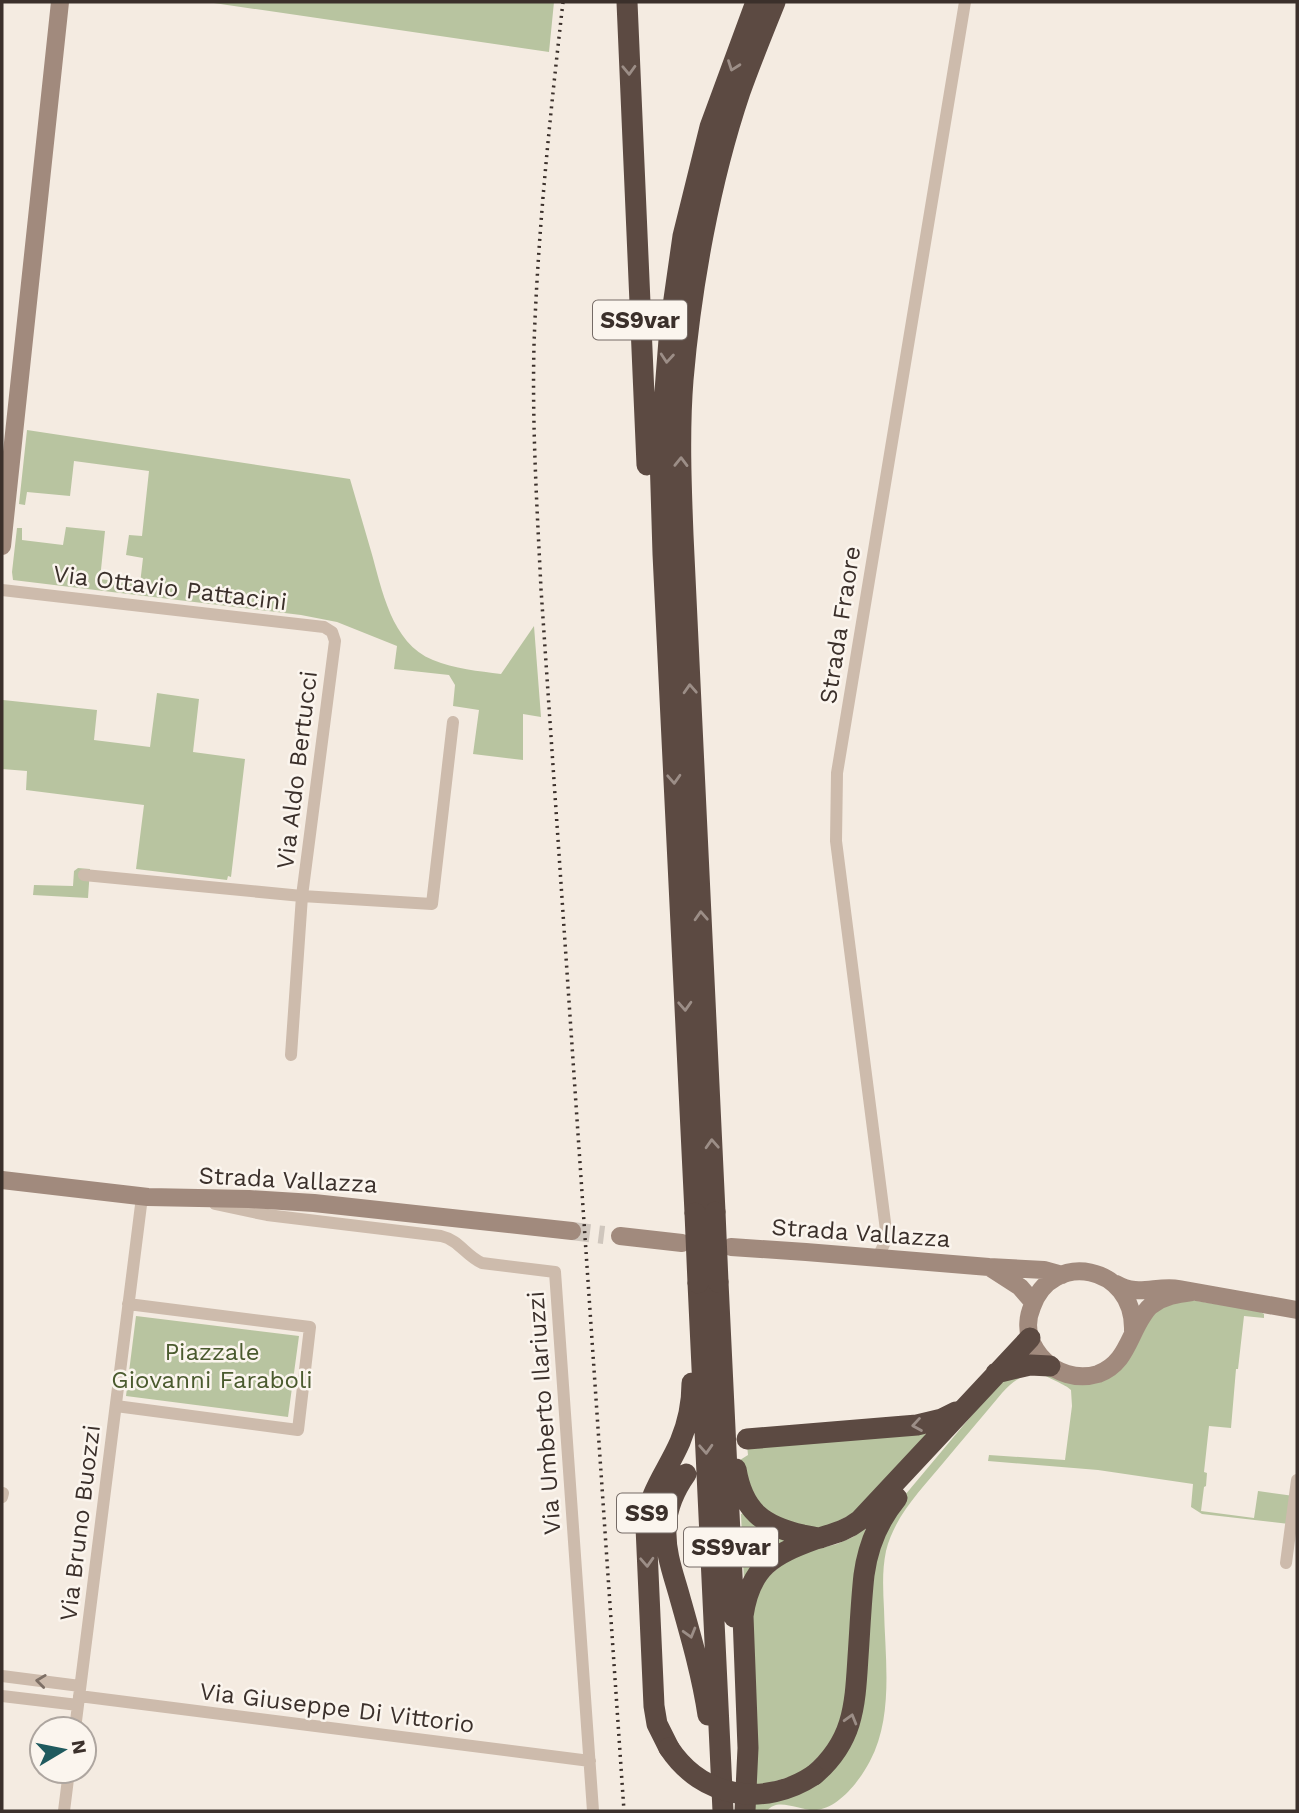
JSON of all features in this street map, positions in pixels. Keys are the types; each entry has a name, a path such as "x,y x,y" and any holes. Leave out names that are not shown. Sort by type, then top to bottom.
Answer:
{"highway":[{"name":"SS9var","path":"627,2 652,557 667,637"},
{"path":"705,1212 667,637 660,455 670,327 683,236 710,127 756,2"},
{"path":"705,1212 681,479 683,382 702,244 720,164 740,93 775,2"},
{"name":"SS9var","path":"705,1212 723,1811"},
{"name":"SS9var","path":"708,1283 720,1330 744,1811"},
{"name":"SS9","path":"708,1283 690,1409 681,1441 653,1493 646,1527 653,1706 657,1724 668,1748 684,1767 720,1789 741,1794 764,1794 793,1787 814,1775 839,1747 853,1713 864,1575 874,1533 890,1506 942,1444 969,1402"},
{"path":"720,1330 729,1357 736,1465 743,1494 755,1512 775,1527 820,1538"},
{"name":"SS9","path":"744,1811 748,1763 743,1631 745,1602 760,1569 779,1554 844,1530 866,1515 1030,1338"},
{"path":"996,1373 1030,1366 1049,1366"},
{"name":"SS9","path":"747,1439 925,1424 949,1415 969,1402"},
{"name":"SS9","path":"686,1474 670,1503 666,1537 698,1662 713,1742 721,1758"}],"street":[{"path":"2,546 60,2"},
{"name":"Strada Fraore","path":"878,1257 887,1238 836,841 837,773 965,2"},
{"name":"Via Ottavio Pattacini","path":"2,590 324,627 332,632"},
{"name":"Via Aldo Bertucci","path":"332,632 335,641 302,895 432,904 453,722"},
{"path":"83,875 302,895 292,1050"},
{"name":"Strada Vallazza","path":"2,1180 142,1197 314,1203 572,1231"},
{"name":"Via Bruno Buozzi","path":"77,1715 142,1197"},
{"name":"Via Umberto Ilariuzzi","path":"181,1199 206,1201 267,1215 441,1236 455,1240 475,1260 482,1263 555,1272 593,1811"},
{"path":"612,1235 682,1243"},
{"name":"Strada Vallazza","path":"731,1247 1044,1270 1062,1275 1088,1272 1100,1275 1126,1289 1143,1291 1177,1288 1297,1310"},
{"name":"Strada Vallazza","path":"989,1267 1020,1287 1033,1302"},
{"path":"1049,1366 1030,1338 1030,1313 1041,1290 1062,1275"},
{"path":"1112,1281 1129,1303 1133,1331"},
{"name":"Strada Vallazza","path":"1049,1366 1071,1376 1084,1377 1107,1370 1124,1354 1133,1331 1149,1306 1169,1296 1192,1292"},
{"path":"116,1406 298,1430 310,1327 128,1304"},
{"path":"1286,1563 1297,1479"},
{"path":"2,1676 79,1696"},
{"path":"2,1696 79,1696"},
{"name":"Via Giuseppe Di Vittorio","path":"79,1696 590,1761"},
{"path":"64,1811 67,1785"}],"green space":[{"path":"207,2 554,2 549,52"},
{"path":"27,430 350,479 384,598 398,628 419,652 449,666 501,674 534,626 541,717 523,714 523,760 473,754 479,710 453,706 455,685 449,675 394,669 397,646 337,622 301,615 13,580 17,528 22,528 22,540 63,545 66,527 105,531 100,579 140,584 143,558 126,555 129,535 142,536 149,471 74,461 70,496 27,492 25,505 19,504"},
{"path":"157,693 199,699 193,752 245,759 231,877 228,876 227,880 136,869 144,805 26,790 27,771 2,769 3,700 97,710 94,740 150,747"},
{"path":"78,868 90,869 88,898 33,895 34,885 73,886 74,871"},
{"path":"1191,1300 1264,1314 1264,1318 1244,1316 1231,1428 1209,1426 1204,1472 1207,1473 1206,1486 1201,1511 1254,1518 1258,1491 1294,1496 1289,1524 1202,1514 1191,1507 1193,1484 1098,1470 988,1461 989,1455 1065,1460 1072,1406 1071,1390 1044,1375 1032,1374 1020,1378 1002,1393 918,1493 902,1514 890,1538 883,1580 885,1706 878,1744 866,1768 848,1792 825,1808 811,1810 777,1805 767,1811 755,1811 755,1803 833,1765 871,1565 905,1495 998,1384 1020,1369 1086,1381 1159,1306"},
{"name":"Piazzale Giovanni Faraboli","path":"136,1316 299,1336 288,1417 126,1396"},
{"path":"925,1431 926,1435 852,1514 824,1528 791,1527 755,1503 740,1460 748,1455 747,1445"},
{"path":"744,1513 788,1541 744,1581 741,1514"},
{"path":"866,1527 849,1688 836,1739 802,1773 756,1787 749,1623 755,1588 793,1555 837,1544"}],"tunnel":[{"path":"572,1231 604,1235"}],"railway":[{"path":"563,2 538,259 534,345 535,467 624,1811"}]}
